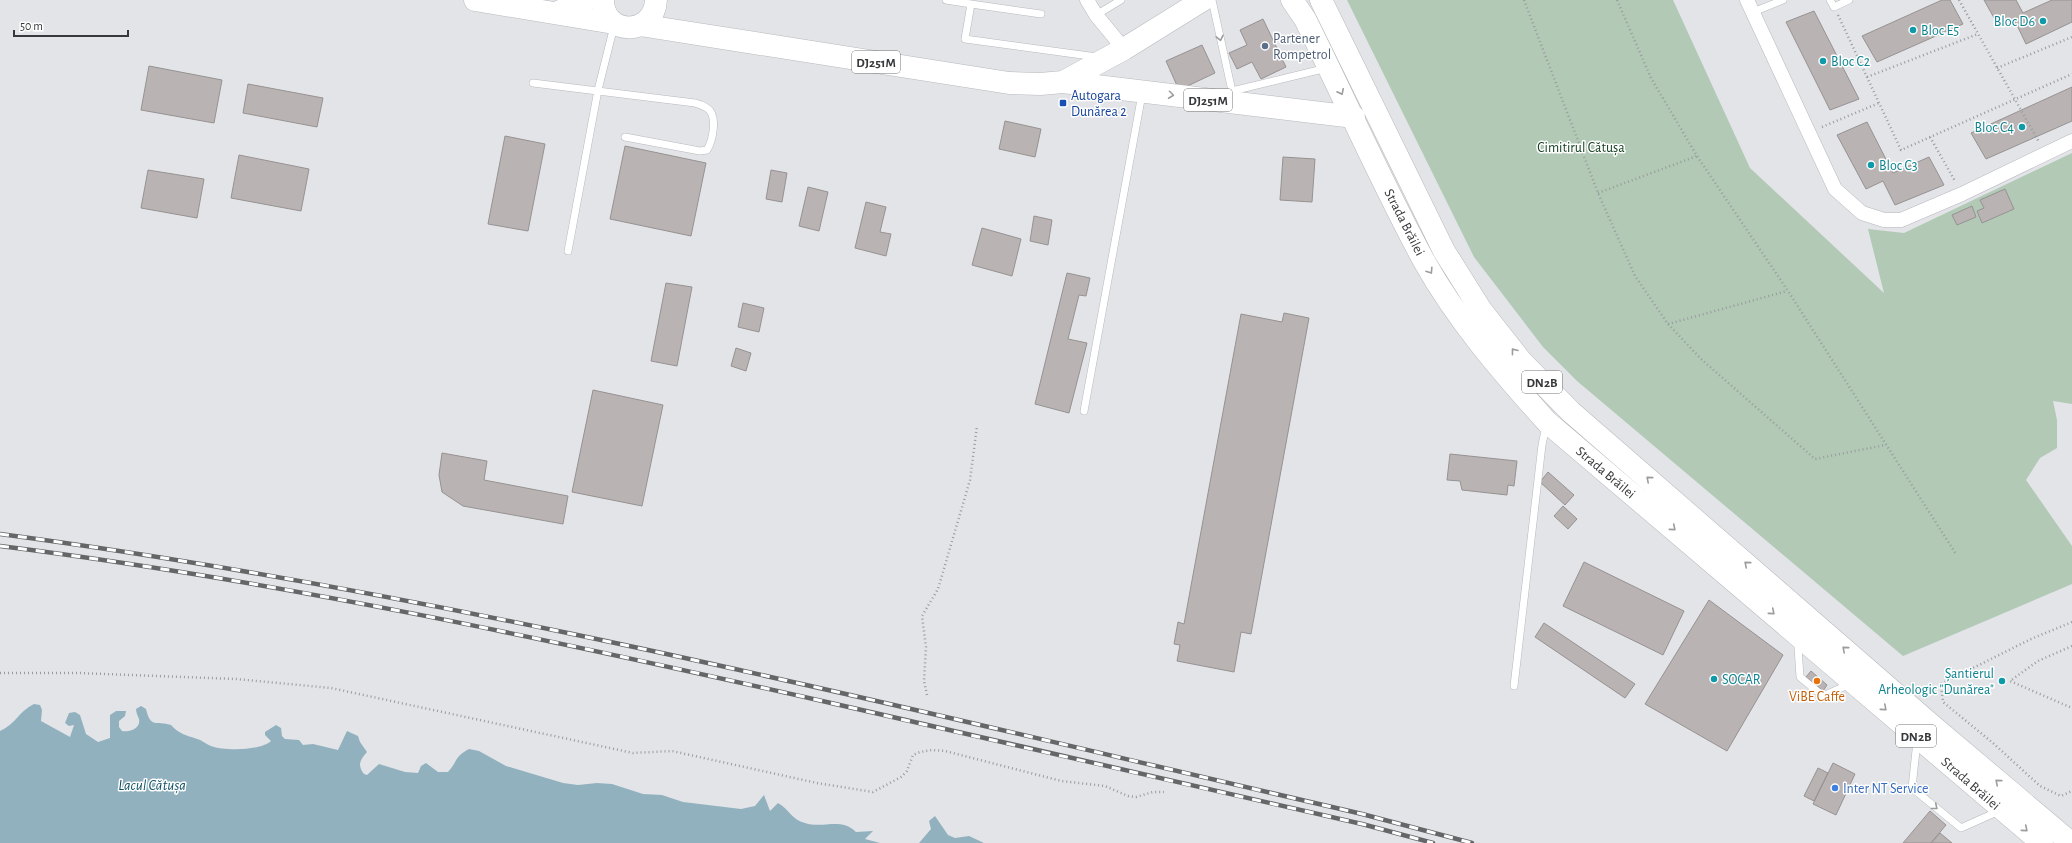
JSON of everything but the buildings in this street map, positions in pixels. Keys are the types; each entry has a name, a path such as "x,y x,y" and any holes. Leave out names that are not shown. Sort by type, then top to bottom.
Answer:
{"highway":[{"path":"556,13 585,0"},
{"path":"603,0 606,14 614,23"},
{"path":"640,25 653,13 656,0"},
{"path":"660,0 690,33"},
{"name":"DJ251M","path":"1063,82 1115,54 1203,0"},
{"name":"Strada Brăilei","path":"1292,0 1305,19 1330,68 1425,262 1463,322 1504,375 1547,422 1855,682 1917,737 2042,843"},
{"name":"Strada Brăilei","path":"1321,0 1444,251 1481,310 1521,361 1577,417 1935,728 2071,843"},
{"name":"DJ251M","path":"482,1 614,23 629,28 640,25 1010,83 1040,84 1063,82 1143,92 1229,96 1354,117"}],"street":[{"path":"1087,0 1115,54"},
{"path":"1750,6 1835,189 1862,213 1884,220 1901,220 1962,194 2072,141"}],"lane":[{"path":"946,0 1041,14"},
{"path":"1096,15 1121,0"},
{"path":"1212,0 1229,96 1330,68"},
{"path":"1750,6 1783,0"},
{"path":"1832,3 1849,0"},
{"path":"971,4 965,39 1115,54"},
{"path":"568,251 598,90 614,23"},
{"path":"533,83 695,103 708,108 714,118 711,144 707,150 700,151 625,137"},
{"path":"1084,411 1143,92"},
{"path":"1514,686 1542,445 1547,422"},
{"path":"1798,647 1800,677 1823,696 1855,682"},
{"path":"1917,737 1912,788 1961,828 2002,809"}],"path":[{"path":"1524,0 1598,194 1635,276 1668,324 1701,359 1815,459 1885,445"},
{"path":"1617,0 1651,78 1696,156 1788,291 1956,554"},
{"path":"1959,0 2046,154"},
{"path":"1832,3 1901,150 2072,74"},
{"path":"1867,77 1978,34"},
{"path":"1997,68 2072,38"},
{"path":"1808,132 1879,103"},
{"path":"1930,137 1962,194"},
{"path":"1598,194 1696,156"},
{"path":"1668,324 1788,291"},
{"path":"927,695 924,681 926,647 922,616 938,590 970,480 977,426"},
{"path":"2072,622 2016,645 1941,684 1943,702 1993,742 2040,786 2061,796 2072,791"},
{"path":"2072,646 2038,661 2010,681 2072,708"},
{"path":"0,673 78,673 236,679 331,688 633,753 672,752 810,782 873,792 901,777 907,770 913,755 932,750 945,751 1061,781 1105,786 1128,796 1144,796 1153,792 1164,792"}],"green space":[{"name":"Cimitirul Cătușa","path":"1347,0 1673,0 1750,168 1884,293 1868,229 1904,233 2072,153 2072,404 2053,401 2057,420 2057,448 2040,458 2026,480 2072,546 2072,584 1903,656 1577,381 1543,347 1474,257"}],"water":[{"name":"Lacul Cătușa","path":"34,704 40,705 42,710 41,721 70,737 74,725 69,726 65,723 69,713 75,712 80,715 86,734 98,742 110,738 110,715 116,711 126,711 125,716 119,721 119,727 122,731 134,729 139,722 136,709 141,706 146,709 152,722 171,725 183,734 201,740 211,746 224,749 251,748 266,744 271,741 265,735 265,732 276,725 281,728 282,736 285,739 299,740 303,745 313,744 338,750 347,731 358,736 367,752 361,760 360,765 364,774 367,775 379,764 405,772 418,773 421,766 426,763 438,772 448,772 458,757 469,749 479,751 506,766 563,783 578,785 597,783 612,784 643,794 662,795 683,802 741,809 755,806 764,795 770,811 778,803 801,822 818,825 844,825 856,832 873,831 865,839 880,843 0,843 0,731 10,725 25,710"},
{"path":"935,816 948,835 955,838 969,836 984,843 919,843 931,829 929,821"}],"railway":[{"path":"0,534 172,559 343,589 514,622 854,696 1362,814 1472,843"},
{"path":"0,546 105,560 209,577 417,614 521,635 831,703 1362,824 1433,843"}],"place":[{"name":"Bloc D6","path":"2043,21"},
{"name":"Bloc E5","path":"1913,30"},
{"name":"Partener Rompetrol","path":"1265,46"},
{"name":"Bloc C2","path":"1823,61"},
{"name":"Autogara Dunărea 2","path":"1063,103"},
{"name":"Bloc C4","path":"2022,127"},
{"name":"Bloc C3","path":"1871,165"},
{"name":"SOCAR","path":"1714,679"},
{"name":"ViBE Caffe","path":"1817,681"},
{"name":"Șantierul Arheologic \"Dunărea\"","path":"2002,681"},
{"name":"Inter NT Service","path":"1835,788"}]}
